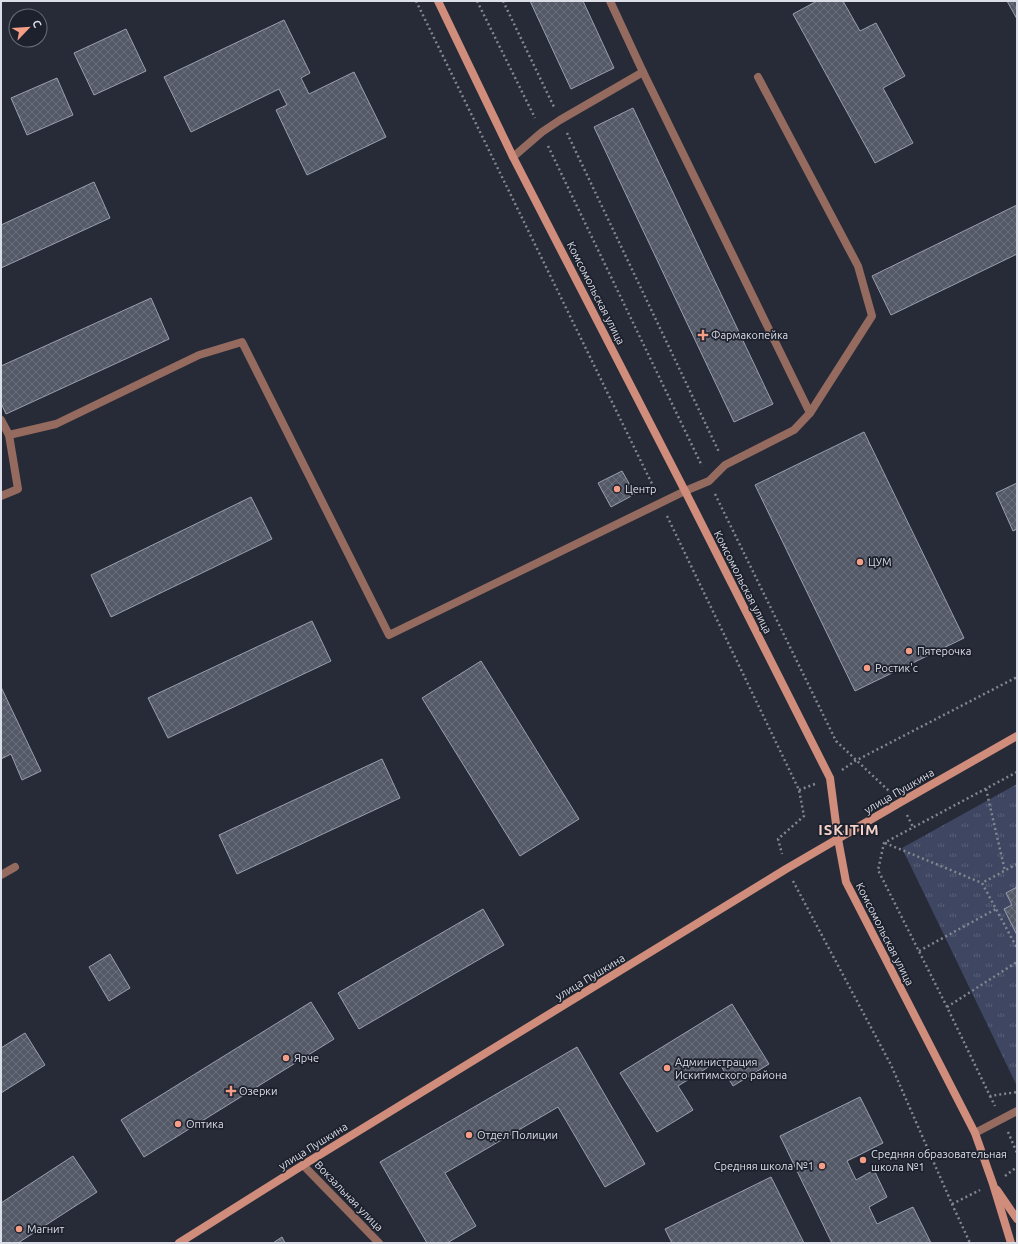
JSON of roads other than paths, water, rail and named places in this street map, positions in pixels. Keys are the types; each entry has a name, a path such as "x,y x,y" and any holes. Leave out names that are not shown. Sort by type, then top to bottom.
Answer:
{"main road":[{"name":"Комсомольская улица","path":"438,1 514,157 830,778 838,839 846,882 975,1133 993,1184 1011,1243"},
{"name":"улица Пушкина","path":"179,1243 303,1165 786,869 1017,736"},
{"name":"Комсомольская улица","path":"993,1184 1017,1219"}],"street":[{"path":"610,1 643,72 810,413"},
{"path":"514,157 542,132 560,120 643,72"},
{"path":"8,435 56,424 199,355 242,342 388,635 685,491 709,481 725,465 794,430 810,413 872,316 858,266 758,77"},
{"path":"1,420 8,435 18,488 1,496"},
{"path":"1,875 16,867"},
{"path":"975,1133 1017,1111"},
{"name":"Вокзальная улица","path":"303,1165 379,1243"}],"place":[{"name":"Фармакопейка","path":"703,335"},
{"name":"Центр","path":"617,489"},
{"name":"ЦУМ","path":"860,562"},
{"name":"Пятерочка","path":"909,651"},
{"name":"Ростик'с","path":"867,668"},
{"name":"Ярче","path":"286,1058"},
{"name":"Администрация Искитимского района","path":"667,1068"},
{"name":"Озерки","path":"231,1091"},
{"name":"Оптика","path":"178,1124"},
{"name":"Отдел Полиции","path":"469,1135"},
{"name":"Средняя образовательная школа №1","path":"863,1160"},
{"name":"Средняя школа №1","path":"822,1166"},
{"name":"Магнит","path":"19,1229"}],"district":[{"name":"ISKITIM","path":"849,830"}]}
